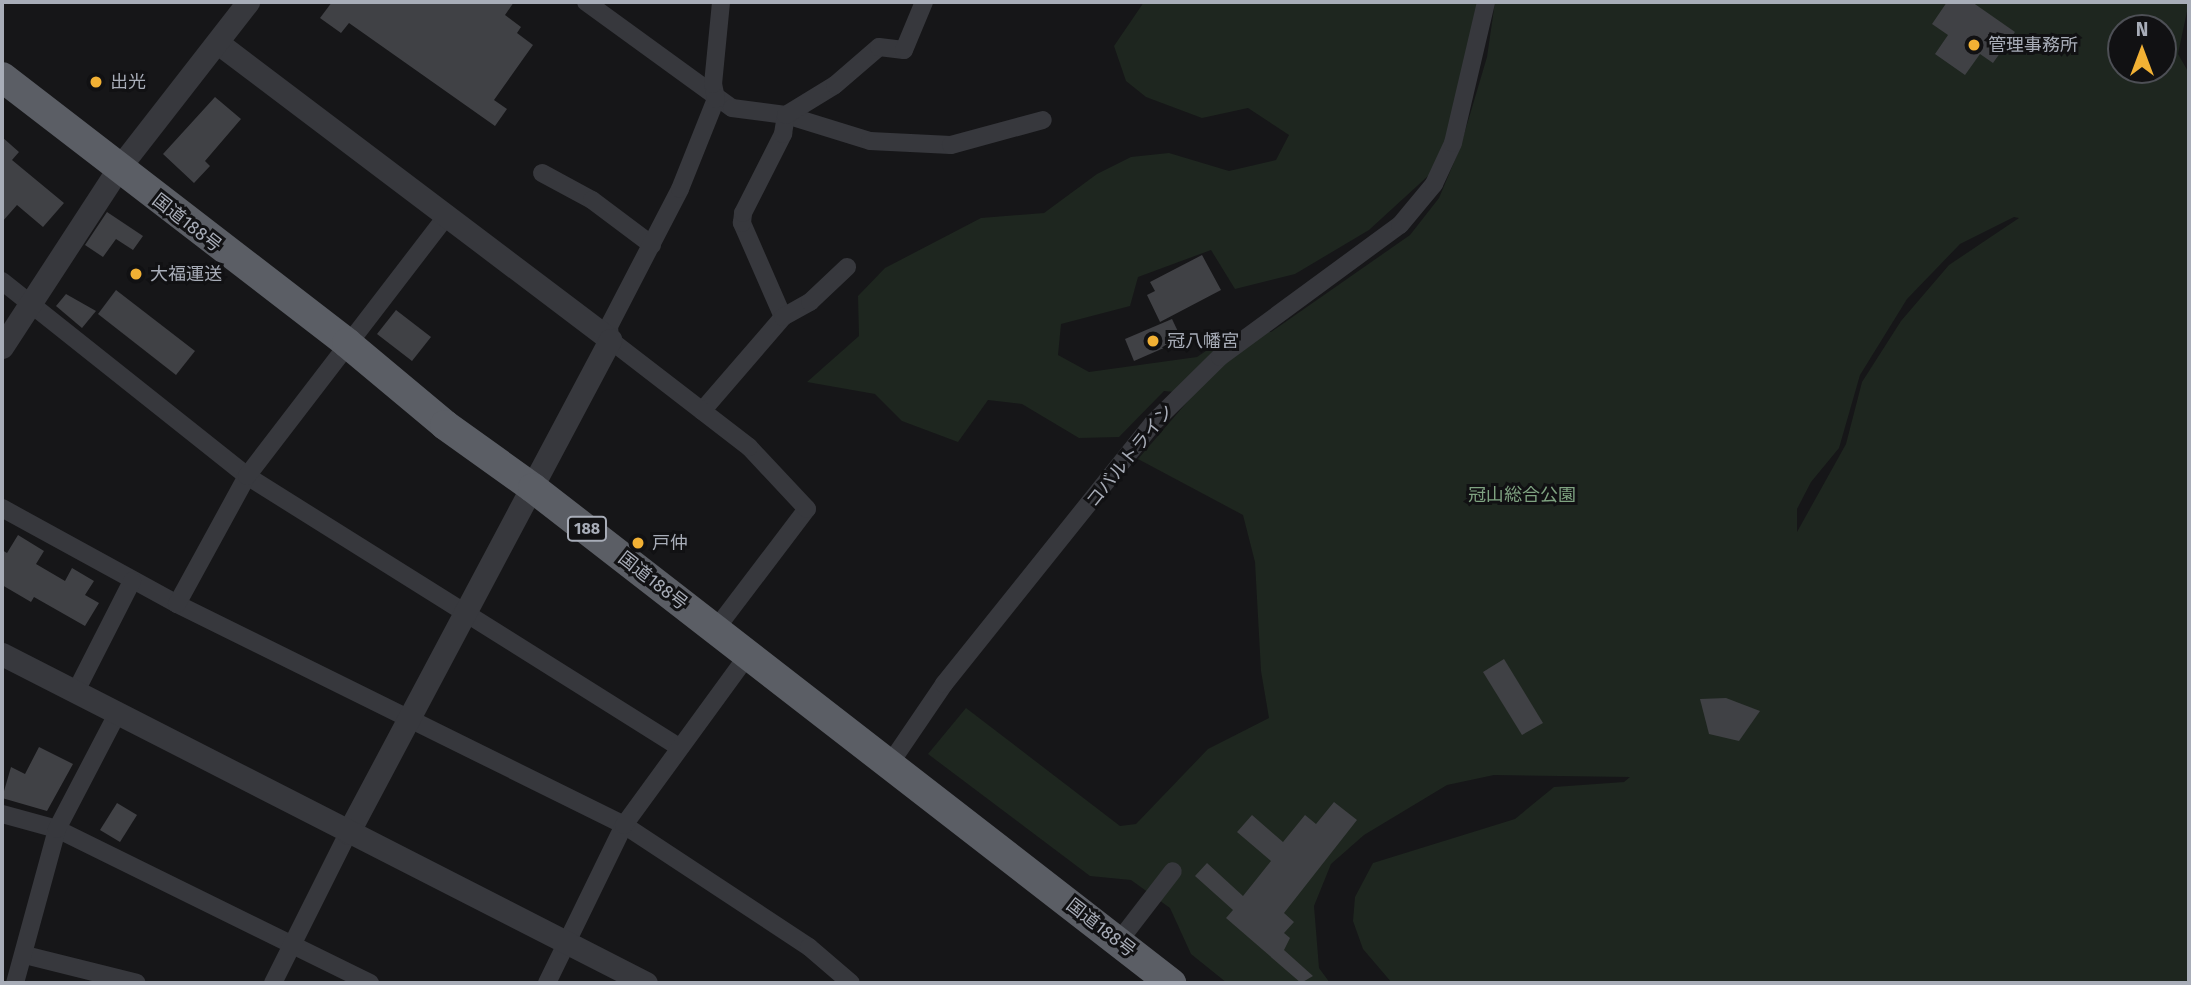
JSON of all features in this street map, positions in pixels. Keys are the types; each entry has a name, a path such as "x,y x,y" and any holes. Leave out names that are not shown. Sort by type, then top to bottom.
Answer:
{"highway":[{"name":"国道188号","path":"2,77 347,343 445,425 533,488 1171,983"}],"street":[{"path":"2,347 118,169 248,2"},
{"path":"586,2 716,99 733,108 786,115 870,141 951,145 1043,120"},
{"path":"273,983 348,833 610,340 609,326 652,245 716,99 713,83 720,2"},
{"path":"783,317 742,223 743,213 783,134 786,115 835,85 879,47 904,50 924,2"},
{"name":"コバルトライン","path":"889,765 944,684 1153,423 1220,358 1400,225 1434,184 1453,144 1486,2"},
{"path":"218,43 447,214 749,447 807,509 715,630"},
{"path":"542,173 592,200 652,245"},
{"path":"177,604 247,476 447,214"},
{"path":"702,411 783,317 810,302 846,267"},
{"path":"2,281 247,476 680,747"},
{"path":"2,508 177,604 624,825 809,947 851,983"},
{"path":"75,693 132,581"},
{"path":"2,654 116,716 646,983"},
{"path":"547,983 624,825 748,655"},
{"path":"15,983 57,829 116,716"},
{"path":"2,814 57,829 370,983"},
{"path":"1119,941 1173,872"},
{"path":"25,954 137,983"}],"green space":[{"name":"冠山総合公園","path":"1144,2 1479,2 1440,165 1369,230 1295,274 1235,289 1211,250 1138,277 1130,306 1061,324 1058,355 1089,372 1197,357 1234,332 1271,332 1410,235 1439,198 1460,148 1487,57 1495,2 2189,2 2178,54 2189,73 2189,983 1392,983 1363,949 1353,921 1355,897 1373,863 1515,819 1554,787 1624,782 1630,777 1494,775 1447,785 1364,835 1331,864 1314,906 1319,968 1330,983 1227,983 1191,954 1170,908 1131,880 1090,876 928,754 966,708 1120,826 1136,824 1208,749 1269,718 1261,671 1255,562 1243,515 1138,459 1194,394 1164,391 1119,437 1079,438 1022,404 988,400 958,442 902,421 875,394 807,382 859,336 858,296 885,268 981,218 1044,213 1097,174 1131,157 1169,153 1229,171 1276,160 1289,135 1248,108 1202,118 1146,97 1126,81 1114,46","holes":["2014,217 2019,218 1949,265 1901,321 1862,382 1846,444 1797,532 1797,509 1811,482 1839,448 1860,375 1907,299 1960,244"]}],"building":[{"path":"332,2 514,2 505,15 521,27 517,33 533,45 494,100 507,109 495,126 349,23 341,33 320,18"},
{"name":"管理事務所","path":"1947,2 1972,2 2015,32 1993,63 1980,54 1965,75 1935,54 1948,35 1932,24"},
{"path":"215,97 241,119 205,161 210,166 194,183 163,154"},
{"path":"2,137 19,152 12,160 64,203 43,227 17,205 2,222"},
{"path":"107,212 143,236 133,250 116,239 103,257 85,245"},
{"path":"1202,255 1221,290 1160,322 1147,295 1155,291 1150,282"},
{"path":"116,290 195,351 176,375 98,314"},
{"path":"66,294 96,311 82,328 56,306"},
{"path":"396,310 431,337 412,361 377,334"},
{"path":"1172,319 1182,340 1134,361 1125,339"},
{"path":"18,535 44,551 36,564 65,581 72,568 94,581 85,595 99,603 85,626 34,597 31,602 2,585 2,550 7,553"},
{"path":"1504,659 1543,723 1522,735 1483,672"},
{"path":"1726,698 1760,711 1739,741 1709,734 1700,699"},
{"path":"39,747 73,764 47,811 2,798 11,767 25,774"},
{"path":"1334,802 1357,820 1284,913 1294,922 1284,933 1290,938 1284,950 1313,976 1301,983 1226,918 1233,910 1195,876 1207,863 1243,896 1271,861 1237,832 1252,815 1283,842 1305,815 1316,824"},
{"path":"117,803 137,815 120,842 100,830"}],"place":[{"name":"管理事務所","path":"1974,45"},
{"name":"出光","path":"96,82"},
{"name":"大福運送","path":"136,274"},
{"name":"冠八幡宮","path":"1153,341"},
{"name":"戸仲","path":"638,543"}]}
